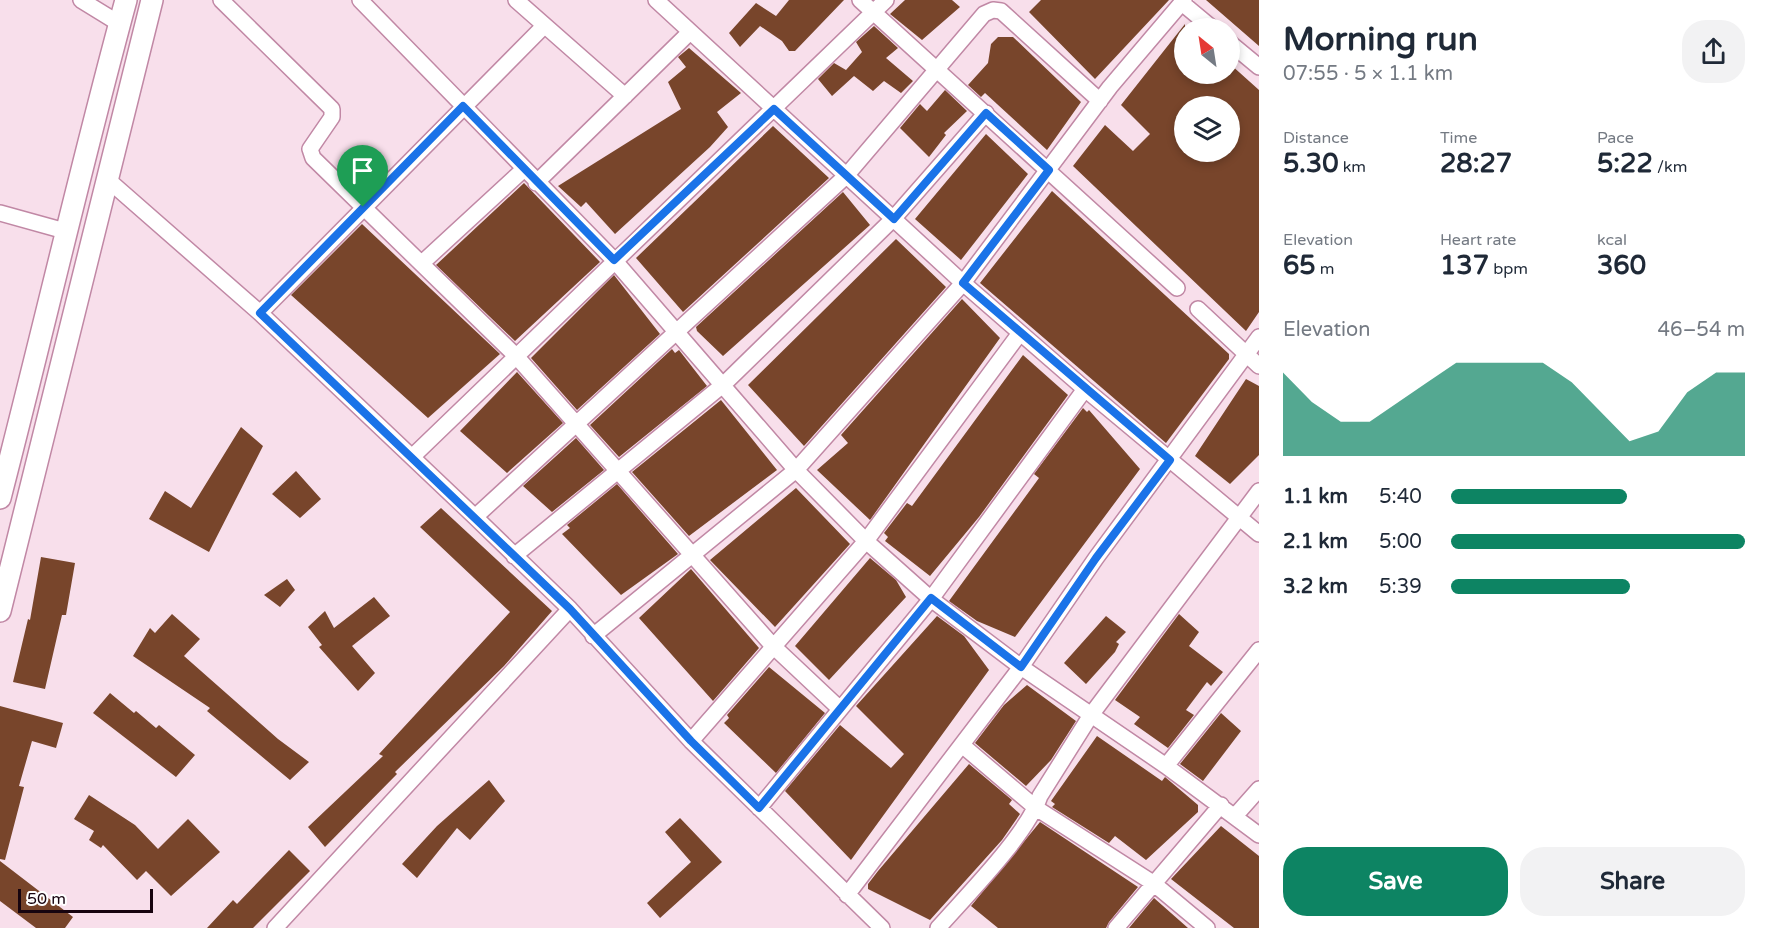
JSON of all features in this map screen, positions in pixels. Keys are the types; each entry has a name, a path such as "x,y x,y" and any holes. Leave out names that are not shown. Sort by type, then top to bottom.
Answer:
{"main road":[{"path":"0,498 35,364 65,231 126,0"},
{"path":"0,611 131,76 152,0"},
{"path":"107,70 131,76"}],"street":[{"path":"81,0 120,24"},
{"path":"221,0 332,109 332,117 310,149 310,154 516,356 773,646 840,709"},
{"path":"360,0 536,183 614,260 724,384 796,470 866,541 931,598 1021,667 1166,766 1259,835"},
{"path":"516,0 625,96"},
{"path":"656,0 963,283 1085,389 1259,534"},
{"path":"860,0 1177,288"},
{"path":"412,457 886,0"},
{"path":"593,636 796,470 963,283 1100,101 1183,2 1201,18"},
{"path":"475,517 678,333 846,176 984,14 993,10 1001,11 1100,101"},
{"path":"260,313 544,26"},
{"path":"536,183 690,32"},
{"path":"1240,51 1259,67"},
{"path":"514,556 724,384 894,219 986,113"},
{"path":"422,263 524,170"},
{"path":"107,179 260,313 475,517 570,609 691,741 882,928"},
{"path":"0,213 65,231"},
{"path":"1198,309 1259,366"},
{"path":"691,741 866,541 1020,333"},
{"path":"847,895 1021,667 1096,558 1259,337"},
{"path":"759,808 931,598 1085,389"},
{"path":"938,928 991,868 1036,808 1040,796 1091,715 1259,491"},
{"path":"275,928 570,609"},
{"path":"1166,766 1259,650"},
{"path":"962,745 1036,808 1153,883 1207,928"},
{"path":"1235,816 1259,789"},
{"path":"1116,928 1221,805"}],"building":[{"path":"789,0 844,0 795,51 789,51 782,41 760,26 740,47 729,33 756,3 776,16"},
{"path":"905,0 952,0 960,7 922,40 890,14"},
{"path":"1041,0 1169,0 1095,79 1029,12"},
{"path":"1206,0 1259,0 1259,46 1240,30 1240,18 1227,18"},
{"path":"874,26 898,48 886,58 913,81 901,93 884,81 873,91 854,76 832,96 818,79 834,63 846,70 862,52 856,42"},
{"path":"998,37 1013,37 1081,102 1047,150 985,93 981,97 968,85 988,63 991,44"},
{"path":"1174,38 1174,84 1240,84 1240,73 1259,90 1259,312 1246,331 1073,166 1105,125 1133,151 1150,134 1121,105"},
{"path":"689,48 741,93 717,112 728,127 710,147 615,234 586,202 581,207 558,186 681,109 668,82 686,67 678,57"},
{"path":"945,90 967,111 944,133 946,135 929,157 900,128 920,104 927,111"},
{"path":"773,126 829,178 683,312 636,258"},
{"path":"986,134 1028,174 961,260 915,219"},
{"path":"524,183 600,262 515,341 436,265"},
{"path":"1052,191 1229,354 1229,359 1166,443 980,283"},
{"path":"843,192 870,225 723,356 697,331 696,327"},
{"path":"362,224 500,354 428,418 291,295"},
{"path":"896,239 946,287 804,446 748,385"},
{"path":"614,275 660,334 577,410 531,358"},
{"path":"962,299 1000,338 870,520 817,470 848,443 841,435"},
{"path":"672,349 675,353 679,350 707,386 619,457 590,425"},
{"path":"1023,355 1068,395 979,517 930,576 885,541 888,537 884,533 907,503 912,506"},
{"path":"517,372 563,423 507,473 460,431"},
{"path":"1246,379 1259,386 1259,455 1230,484 1195,456"},
{"path":"721,400 777,470 689,536 632,472"},
{"path":"1083,408 1087,412 1089,410 1140,469 1015,637 977,621 949,601 1039,478 1034,474"},
{"path":"241,427 263,446 209,552 149,519 165,491 191,508"},
{"path":"576,438 604,470 552,512 523,486"},
{"path":"296,471 321,499 300,518 272,494"},
{"path":"617,484 678,554 621,595 562,534 570,528 567,525"},
{"path":"796,488 850,544 775,627 710,560"},
{"path":"441,508 552,611 504,666 395,772 397,774 325,847 308,827 383,756 379,754 510,612 420,527"},
{"path":"41,557 75,563 66,615 62,615 45,689 13,682 28,619 30,620"},
{"path":"870,558 896,580 906,597 829,680 795,646"},
{"path":"691,569 759,648 713,701 639,618"},
{"path":"287,579 295,590 280,607 264,595"},
{"path":"374,597 390,616 352,646 375,673 358,691 319,647 322,645 308,627 325,611 334,628"},
{"path":"172,614 200,639 184,656 278,739 309,762 290,780 207,711 210,708 133,656 150,628 155,633"},
{"path":"1179,614 1199,632 1189,646 1223,672 1211,686 1207,682 1186,710 1194,715 1168,748 1134,724 1140,717 1115,700"},
{"path":"937,616 964,636 989,670 851,860 785,791 840,725 891,768 904,754 856,706"},
{"path":"1106,616 1126,632 1116,642 1119,644 1115,652 1086,684 1064,663"},
{"path":"769,667 825,713 776,773 724,723 729,718 727,715"},
{"path":"1027,685 1076,721 1051,760 1026,786 975,743 1004,705"},
{"path":"110,693 156,728 159,725 195,755 176,777 93,713"},
{"path":"0,706 63,723 56,748 32,741 19,786 24,787 5,860 0,859"},
{"path":"1221,713 1241,731 1203,781 1180,764"},
{"path":"1097,736 1162,781 1165,777 1198,805 1198,812 1146,860 1115,836 1109,843 1052,807 1055,804 1051,801"},
{"path":"969,764 1012,800 1009,804 1020,814 1002,840 930,920 868,889 868,884"},
{"path":"489,780 505,801 470,840 457,828 417,878 402,864 437,826"},
{"path":"89,795 135,825 158,849 188,819 220,852 171,896 146,871 137,880 103,845 101,848 89,840 94,831 74,819"},
{"path":"680,818 722,862 660,918 647,903 691,862 665,832"},
{"path":"1040,822 1138,887 1106,928 998,928 971,906"},
{"path":"1221,826 1259,856 1259,928 1234,928 1171,879"},
{"path":"289,850 310,871 253,928 207,928 233,900 237,904"},
{"path":"0,861 73,917 65,928 36,928 0,901"},
{"path":"1154,898 1188,928 1129,928"}],"route":[{"path":"463,106 614,260 774,109 894,219 986,113 1049,170 963,283 1170,460 1096,558 1021,667 931,598 759,808 691,741 570,609 260,313 363,207 463,106"}]}
